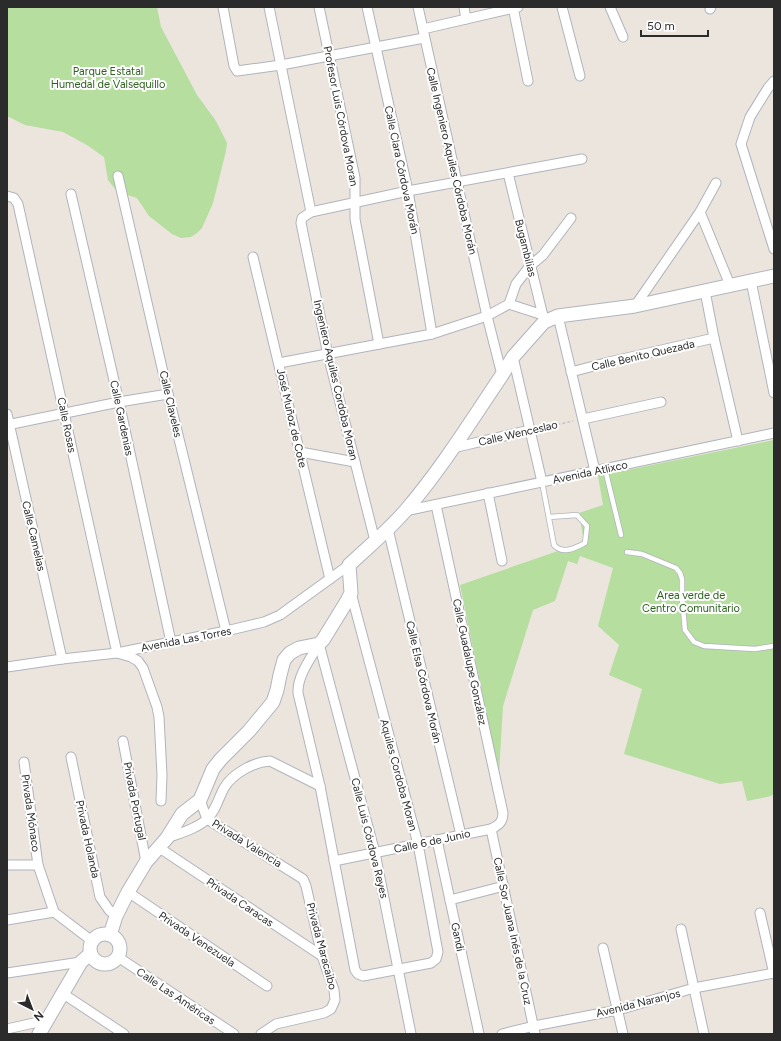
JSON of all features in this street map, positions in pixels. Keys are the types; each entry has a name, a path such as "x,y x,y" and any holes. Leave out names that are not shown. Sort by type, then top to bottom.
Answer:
{"street":[{"path":"223,7 234,66 237,71 281,65 424,38"},
{"path":"269,7 311,212 408,191 582,159"},
{"name":"Profesor Luis Córdova Moran","path":"319,7 355,178 356,219 379,344"},
{"name":"Calle Clara Córdova Morán","path":"367,7 408,191 432,334"},
{"name":"Calle Ingeniero Aquiles Córdoba Morán","path":"418,7 456,182 502,375"},
{"path":"464,7 466,19"},
{"path":"422,29 514,7 528,81"},
{"path":"562,7 580,76"},
{"path":"610,7 623,37"},
{"path":"774,81 768,88 750,118 741,144 774,249"},
{"name":"Bugambilias","path":"508,173 544,318"},
{"name":"Calle Claveles","path":"118,176 168,394 226,631"},
{"path":"635,306 700,212 716,183"},
{"name":"Calle Gardenias","path":"71,194 119,402 171,642"},
{"name":"Calle Rosas","path":"10,197 18,204 117,653"},
{"name":"Ingeniero Aquiles Cordoba Moran","path":"311,212 302,218 301,223 328,355 375,541"},
{"path":"700,212 730,285"},
{"path":"279,364 432,334 487,316 509,304 516,284 530,266 543,256 571,218"},
{"name":"José Muñoz de Cote","path":"253,258 330,579"},
{"path":"509,304 544,318 635,306 774,276"},
{"path":"751,281 774,393"},
{"path":"705,291 714,338 738,441"},
{"path":"558,316 595,471"},
{"path":"349,565 406,511 428,484 513,357 544,318"},
{"name":"Calle Benito Quezada","path":"571,372 714,338"},
{"path":"513,357 542,482"},
{"path":"8,424 168,394"},
{"path":"582,419 661,402"},
{"name":"Calle Camelias","path":"7,414 8,424 62,659"},
{"name":"Calle Wenceslao","path":"453,448 530,430"},
{"name":"Avenida Atlixco","path":"406,511 774,433"},
{"path":"300,452 355,462"},
{"path":"488,494 502,561"},
{"name":"Calle Guadalupe González","path":"436,505 503,813 503,820"},
{"name":"Calle Elsa Córdova Morán","path":"388,529 461,835"},
{"name":"Avenida Las Torres","path":"7,666 117,653 264,622 280,615 349,565"},
{"name":"Aquiles Cordoba Moran","path":"349,565 351,593 418,844 438,952 436,959 431,963 398,969"},
{"path":"351,593 323,640 319,644 298,686 320,786 355,970 358,974 364,976 398,969"},
{"path":"110,934 116,916 128,892 146,862 163,842 182,814 200,800 213,769 249,731 273,702 284,660 290,653 299,648 319,644"},
{"name":"Calle Luis Córdova Reyes","path":"319,644 375,853 411,1034"},
{"path":"117,653 131,657 138,661 143,668 157,707 159,717 162,774 160,801"},
{"name":"Privada Portugal","path":"123,741 146,862"},
{"name":"Privada Holanda","path":"71,757 100,897 109,910 116,916"},
{"path":"163,842 199,826 207,819 215,808 224,788 231,779 239,773 262,762 270,761 320,786"},
{"name":"Privada Mónaco","path":"24,762 38,865 54,912"},
{"name":"Privada Valencia","path":"200,800 207,819 303,879"},
{"name":"Calle 6 de Junio","path":"334,861 491,828 498,825 503,820"},
{"name":"Calle Sor Juana Inés de la Cruz","path":"491,828 535,1030"},
{"name":"Gandi","path":"437,840 479,1034"},
{"name":"Privada Caracas","path":"163,842 322,956"},
{"path":"7,865 38,865"},
{"name":"Privada Maracaibo","path":"261,1034 276,1024 324,1013 331,1009 335,1000 334,990 322,956 306,886 303,879"},
{"path":"450,900 504,886"},
{"name":"Privada Venezuela","path":"128,892 267,986"},
{"path":"7,920 54,912 92,941"},
{"path":"760,913 774,973"},
{"path":"681,929 704,1034"},
{"path":"7,973 86,958 93,959 103,964 114,961 118,957 120,946 115,937 110,934 100,934 92,941 86,958 62,993 39,1034"},
{"path":"603,948 624,1034"},
{"name":"Calle Las Américas","path":"118,957 234,1034"},
{"name":"Avenida Naranjos","path":"502,1034 535,1030 618,1010 694,988 774,973"},
{"path":"62,993 124,1034"},
{"path":"7,1029 47,1020"}],"lane":[{"path":"605,469 621,535"},
{"path":"542,482 554,545 557,549 570,550 585,543 587,526 577,516 549,517"},
{"path":"627,552 642,554 676,568 680,573 682,578 685,630 694,642 711,647 754,649 774,646"}],"path":[{"name":"Calle Wenceslao","path":"530,430 582,419"}],"green space":[{"name":"Parque Estatal Humedal de Valsequillo","path":"7,7 157,7 161,27 197,95 216,121 227,143 213,203 202,228 197,233 191,237 181,238 172,234 149,216 137,198 121,193 115,189 108,180 104,157 87,145 63,132 25,125 7,116"},
{"name":"Area verde de Centro Comunitario","path":"774,440 774,793 771,796 747,801 742,781 720,784 624,754 642,689 609,675 619,645 598,626 613,568 580,556 577,564 568,561 555,601 533,610 503,706 499,774 460,585 584,542 579,513 603,505 598,476"}]}
